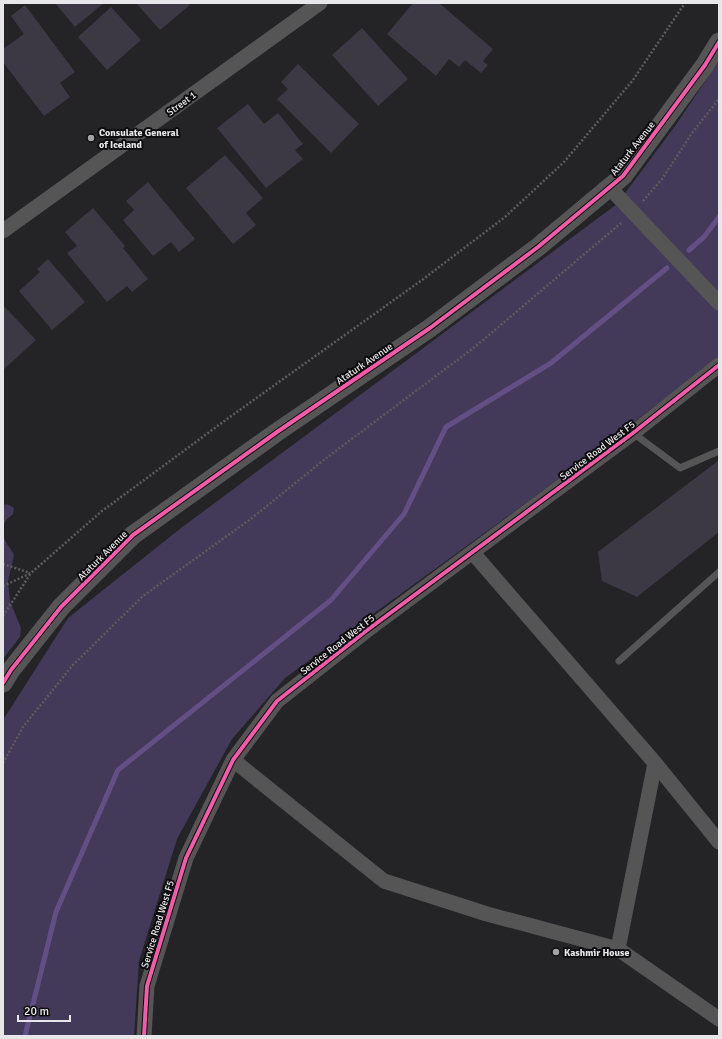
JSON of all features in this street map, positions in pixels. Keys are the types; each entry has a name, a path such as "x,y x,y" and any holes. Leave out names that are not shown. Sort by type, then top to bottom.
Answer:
{"street":[{"name":"Street 1","path":"3,231 320,3"},
{"name":"Ataturk Avenue","path":"3,683 11,670 61,607 133,535 277,432 430,328 538,247 623,176 705,65 719,42"},
{"path":"609,188 719,303"},
{"name":"Service Road West F5","path":"144,1036 147,986 186,858 233,760 277,701 366,631 633,433 719,365"},
{"path":"473,553 655,763 719,842"},
{"path":"233,760 384,881 487,914 618,949 719,1019"},
{"path":"618,949 655,763"}],"lane":[{"path":"633,433 680,468 719,452"},
{"path":"619,661 719,572"}],"path":[{"path":"3,616 31,573 102,511 422,280 505,217 564,162 633,80 685,3"},
{"path":"3,762 23,727 72,666 143,596 252,518 325,459 476,346 633,212 662,179 692,133 719,99"},
{"path":"3,564 31,573"},
{"path":"3,586 31,573"}],"shaded area":[{"path":"719,61 719,357 567,473 285,678 232,739 177,839 139,961 134,1036 3,1036 3,720 68,618 181,528 617,204 675,126"},
{"path":"7,504 14,508 13,514 5,522 3,528 3,505"},
{"path":"3,535 14,555 8,582 10,601 21,628 20,637 3,659"}],"building":[{"path":"55,3 104,3 75,27"},
{"path":"136,3 188,3 190,5 160,30"},
{"path":"413,3 439,3 493,49 483,61 488,65 481,73 465,60 459,67 449,59 436,76 387,34"},
{"path":"25,5 75,72 60,83 70,97 44,116 3,62 3,49 24,34 11,16"},
{"path":"111,7 141,40 107,70 78,37"},
{"path":"362,28 408,79 378,106 332,55"},
{"path":"298,64 359,124 331,153 277,99 288,89 281,82"},
{"path":"248,104 264,124 278,113 303,144 295,150 303,159 266,188 217,128"},
{"path":"225,155 263,198 246,213 256,225 233,244 186,188"},
{"path":"148,182 195,239 179,252 171,242 153,256 123,220 134,210 126,201"},
{"path":"93,208 125,246 123,248 148,279 132,292 127,286 107,302 67,253 77,246 65,232"},
{"path":"48,259 85,302 52,330 19,291 40,272 37,269"},
{"path":"3,305 36,340 3,370"},
{"path":"719,460 719,532 637,597 602,581 598,552"}],"waterway":[{"path":"689,250 704,237 719,217"},
{"path":"25,1036 56,912 118,770 331,600 404,514 446,427 551,363 667,268"}],"cycle path":[{"path":"3,683 11,670 61,607 133,535 277,432 430,328 538,247 623,176 705,65 719,42"},
{"path":"144,1036 147,986 186,858 233,760 277,701 366,631 633,433 719,365"}],"place":[{"name":"Consulate General of Iceland","path":"91,138"},
{"name":"Kashmir House","path":"556,952"}]}
